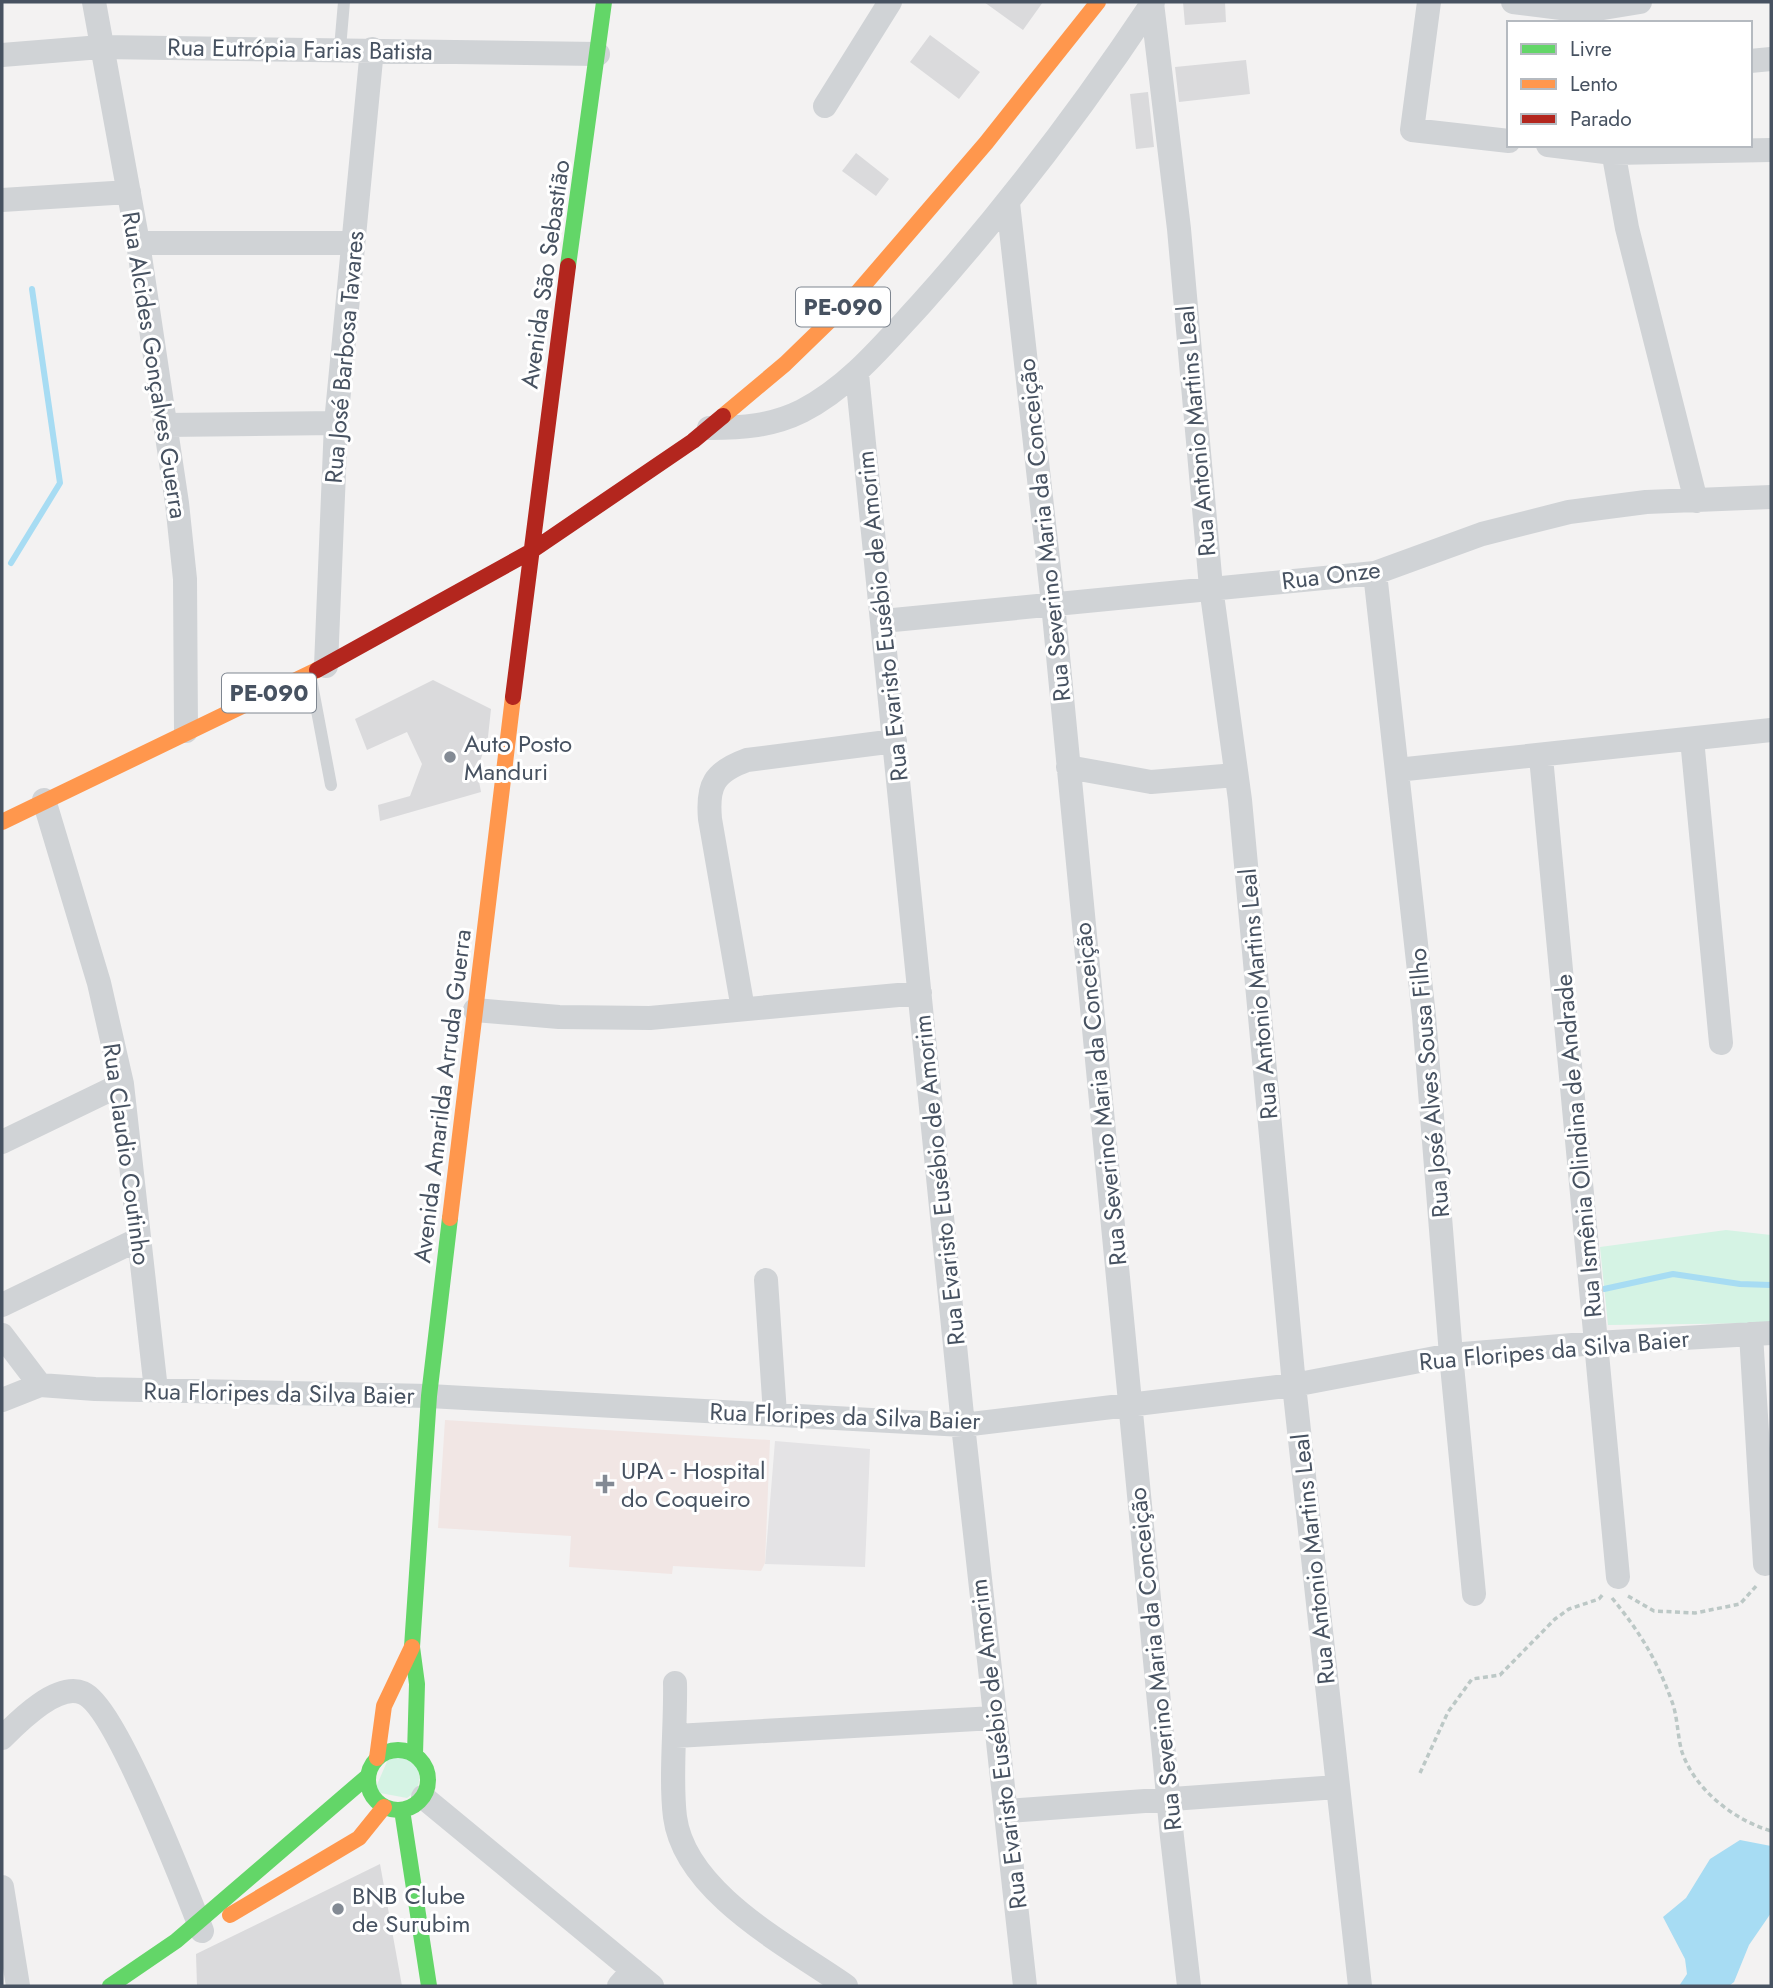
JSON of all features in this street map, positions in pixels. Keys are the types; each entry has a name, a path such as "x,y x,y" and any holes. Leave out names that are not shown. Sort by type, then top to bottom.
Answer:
{"main road":[{"name":"Avenida São Sebastião","path":"530,552 604,2"},
{"name":"PE-090","path":"2,822 186,731 318,670 530,552 638,480 709,428 785,364 851,300 986,143 1098,2"},
{"name":"Avenida Amarilda Arruda Guerra","path":"412,1647 429,1396 530,552"},
{"path":"412,1647 417,1684 415,1754"},
{"path":"200,1926 368,1776 377,1758 384,1706 412,1647"},
{"path":"110,1986 200,1926 359,1838 384,1807 413,1804 428,1789 427,1769 415,1754 396,1749 377,1758"},
{"path":"368,1776 371,1793 384,1807"},
{"path":"413,1804 429,1986"}],"street":[{"name":"Rua Alcides Gonçalves Guerra","path":"94,2 138,243 185,579 186,731"},
{"path":"825,106 890,2"},
{"path":"709,428 748,428 778,421 804,410 857,374 1008,203 1092,93 1152,2"},
{"name":"Rua Antonio Martins Leal","path":"1152,2 1179,229 1211,587 1236,775 1294,1385 1360,1986"},
{"path":"1429,2 1412,130 1507,141"},
{"path":"1513,2 1585,12 1640,2"},
{"name":"Rua Eutrópia Farias Batista","path":"2,55 101,47 340,48 598,54"},
{"name":"Rua José Barbosa Tavares","path":"318,670 336,423 372,49"},
{"path":"1752,61 1771,59"},
{"path":"1580,147 1771,150"},
{"path":"1612,149 1626,228 1696,501"},
{"path":"2,200 129,192"},
{"name":"Rua Severino Maria da Conceição","path":"1008,203 1053,604 1189,1986"},
{"path":"138,243 353,243"},
{"name":"Rua Evaristo Eusébio de Amorim","path":"857,374 993,1718 1007,1811 1025,1986"},
{"path":"165,425 336,423"},
{"name":"Rua Onze","path":"883,621 1375,573 1482,534 1569,512 1646,502 1771,498"},
{"name":"Rua José Alves Sousa Filho","path":"1375,573 1424,1016 1451,1355 1474,1594"},
{"path":"1397,770 1541,757 1771,730"},
{"path":"1692,739 1721,1043"},
{"path":"743,1009 710,820 708,796 714,780 731,766 747,760 895,741"},
{"name":"Rua Ismênia Olindina de Andrade","path":"1541,757 1618,1577"},
{"path":"1068,767 1152,782 1236,775"},
{"name":"Rua Claudio Coutinho","path":"44,800 99,983 122,1084 156,1390"},
{"path":"475,1010 607,1019 920,993"},
{"path":"2,1142 122,1084"},
{"path":"2,1305 139,1239"},
{"path":"766,1280 775,1413"},
{"path":"1761,1333 1763,1570"},
{"name":"Rua Floripes da Silva Baier","path":"40,1385 429,1396 963,1425 1294,1385 1451,1355 1761,1333"},
{"path":"2,1335 40,1385 2,1400"},
{"path":"675,1683 675,1817 684,1850 704,1878 733,1907 846,1986"},
{"path":"2,1738 33,1709 55,1696 71,1691 82,1693 94,1701 139,1781 200,1926"},
{"path":"676,1736 993,1718"},
{"path":"1007,1811 1337,1787"},
{"path":"413,1804 626,1978 652,1986"},
{"path":"2,1887 7,1950 18,1986"}],"lane":[{"path":"340,48 344,2"},
{"path":"318,670 331,785"}],"path":[{"path":"1618,1577 1629,1597 1654,1611 1695,1613 1740,1604 1763,1570"},
{"path":"1420,1773 1448,1712 1472,1679 1500,1675 1555,1619 1569,1609 1599,1600 1606,1591 1643,1637 1673,1702 1682,1753 1701,1783 1723,1807 1752,1825 1771,1831"}],"shaded area":[{"name":"UPA - Hospital do Coqueiro","path":"445,1420 770,1440 765,1563 761,1571 673,1566 672,1574 569,1567 571,1536 438,1528"},
{"path":"775,1441 870,1449 865,1567 765,1564"}],"green space":[{"path":"1726,1230 1771,1235 1771,1323 1608,1325 1600,1247"},
{"path":"404,1756 417,1766 417,1788 407,1798 380,1793 376,1787 389,1757"}],"water":[{"path":"1740,1840 1771,1846 1771,1913 1749,1945 1734,1982 1729,1986 1679,1986 1687,1974 1685,1959 1663,1917 1686,1898 1710,1859"}],"building":[{"path":"984,2 1043,2 1023,30"},
{"path":"1183,2 1225,2 1226,22 1185,25"},
{"path":"930,35 980,72 959,99 910,62"},
{"path":"1246,60 1250,94 1179,102 1175,67"},
{"path":"1148,92 1154,147 1136,149 1130,94"},
{"path":"856,153 889,179 876,196 842,171"},
{"name":"Auto Posto Manduri","path":"433,680 491,709 488,737 477,771 481,792 380,821 378,805 410,796 422,764 407,732 367,750 355,719"},
{"name":"BNB Clube de Surubim","path":"380,1864 402,1986 197,1986 196,1954"}],"waterway":[{"path":"11,563 60,483 32,289"},
{"path":"1604,1289 1673,1274 1740,1284 1771,1285"}],"traffic: fast":[{"path":"568,266 604,2"},
{"path":"415,1754 417,1684 412,1647 429,1396 450,1218"},
{"path":"392,1750 404,1750 423,1763 428,1780 426,1792 415,1805 404,1810 392,1810 373,1797 368,1786 368,1774 381,1755 392,1750"},
{"path":"110,1986 176,1941 368,1776"},
{"path":"402,1810 429,1986"}],"traffic: slow":[{"path":"723,416 785,364 851,300 986,143 1098,2"},
{"path":"2,822 317,670"},
{"path":"450,1218 513,697"},
{"path":"377,1758 384,1706 412,1647"},
{"path":"230,1915 359,1838 384,1807"}],"traffic: jam":[{"path":"513,697 568,266"},
{"path":"317,670 530,552 693,441 723,416"}],"place":[{"name":"Auto Posto Manduri","path":"450,757"},
{"name":"UPA - Hospital do Coqueiro","path":"605,1484"},
{"name":"BNB Clube de Surubim","path":"338,1909"}]}
